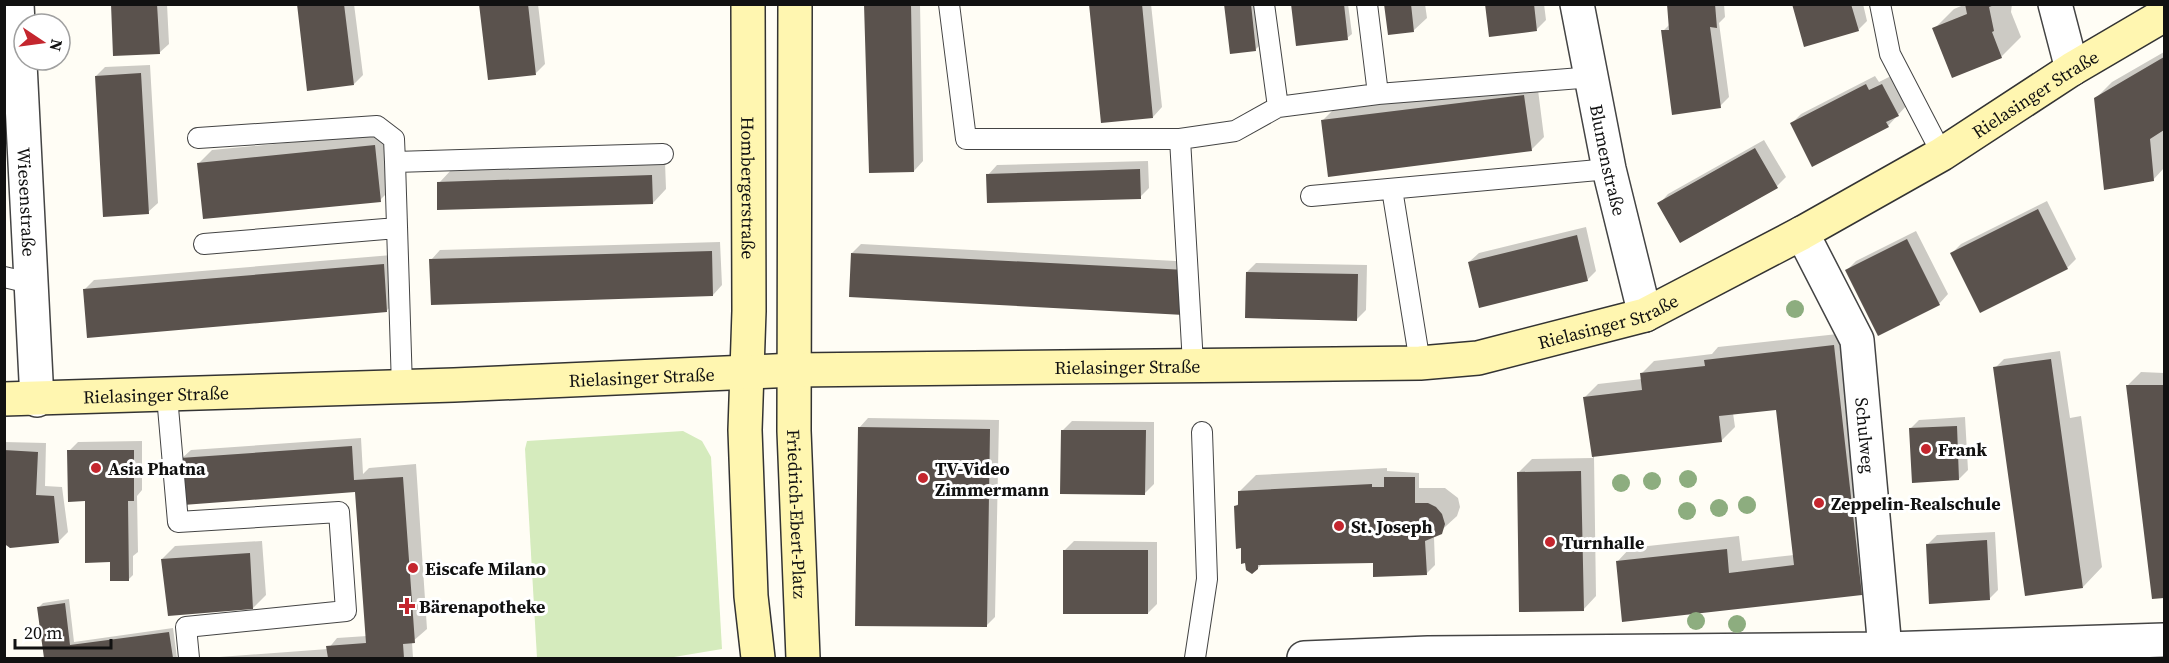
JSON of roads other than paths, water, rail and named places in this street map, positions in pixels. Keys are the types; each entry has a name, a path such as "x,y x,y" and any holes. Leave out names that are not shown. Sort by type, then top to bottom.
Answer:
{"main road":[{"name":"Hombergerstraße","path":"747,372 749,311 748,4"},
{"path":"795,4 795,370"},
{"name":"Rielasinger Straße","path":"4,399 167,396 795,370 1420,363 1478,358 1646,315 1802,233 1942,154 2072,69 2164,15"},
{"name":"Friedrich-Ebert-Platz","path":"795,370 794,431 803,658"},
{"path":"747,372 745,430 751,596 758,658"}],"street":[{"name":"Wiesenstraße","path":"17,4 17,280 37,400"},
{"name":"Blumenstraße","path":"1577,4 1593,76 1609,169 1646,315"},
{"path":"2055,4 2072,69"},
{"name":"Schulweg","path":"1802,233 1857,340 1885,649"},
{"path":"1304,658 1428,653 1885,649 2164,640"}],"lane":[{"path":"949,4 966,139 1180,139 1235,130 1278,107 1378,94 1593,76"},
{"path":"1264,4 1278,107"},
{"path":"1366,4 1378,94"},
{"path":"1880,4 1890,54 1942,154"},
{"path":"198,138 377,126 394,139 402,387"},
{"path":"1180,139 1193,364"},
{"path":"395,162 663,154"},
{"path":"1311,196 1609,169"},
{"path":"1392,189 1420,363"},
{"path":"204,244 397,228"},
{"path":"167,396 178,522 339,512 346,611 186,627 189,658"},
{"path":"1196,658 1207,579 1202,432"}],"place":[{"name":"Frank","path":"1926,449"},
{"name":"Asia Phatna","path":"96,468"},
{"name":"TV-Video Zimmermann","path":"923,478"},
{"name":"Zeppelin-Realschule","path":"1819,503"},
{"name":"St. Joseph","path":"1339,526"},
{"name":"Turnhalle","path":"1550,542"},
{"name":"Eiscafe Milano","path":"413,568"},
{"name":"Bärenapotheke","path":"407,606"}]}
